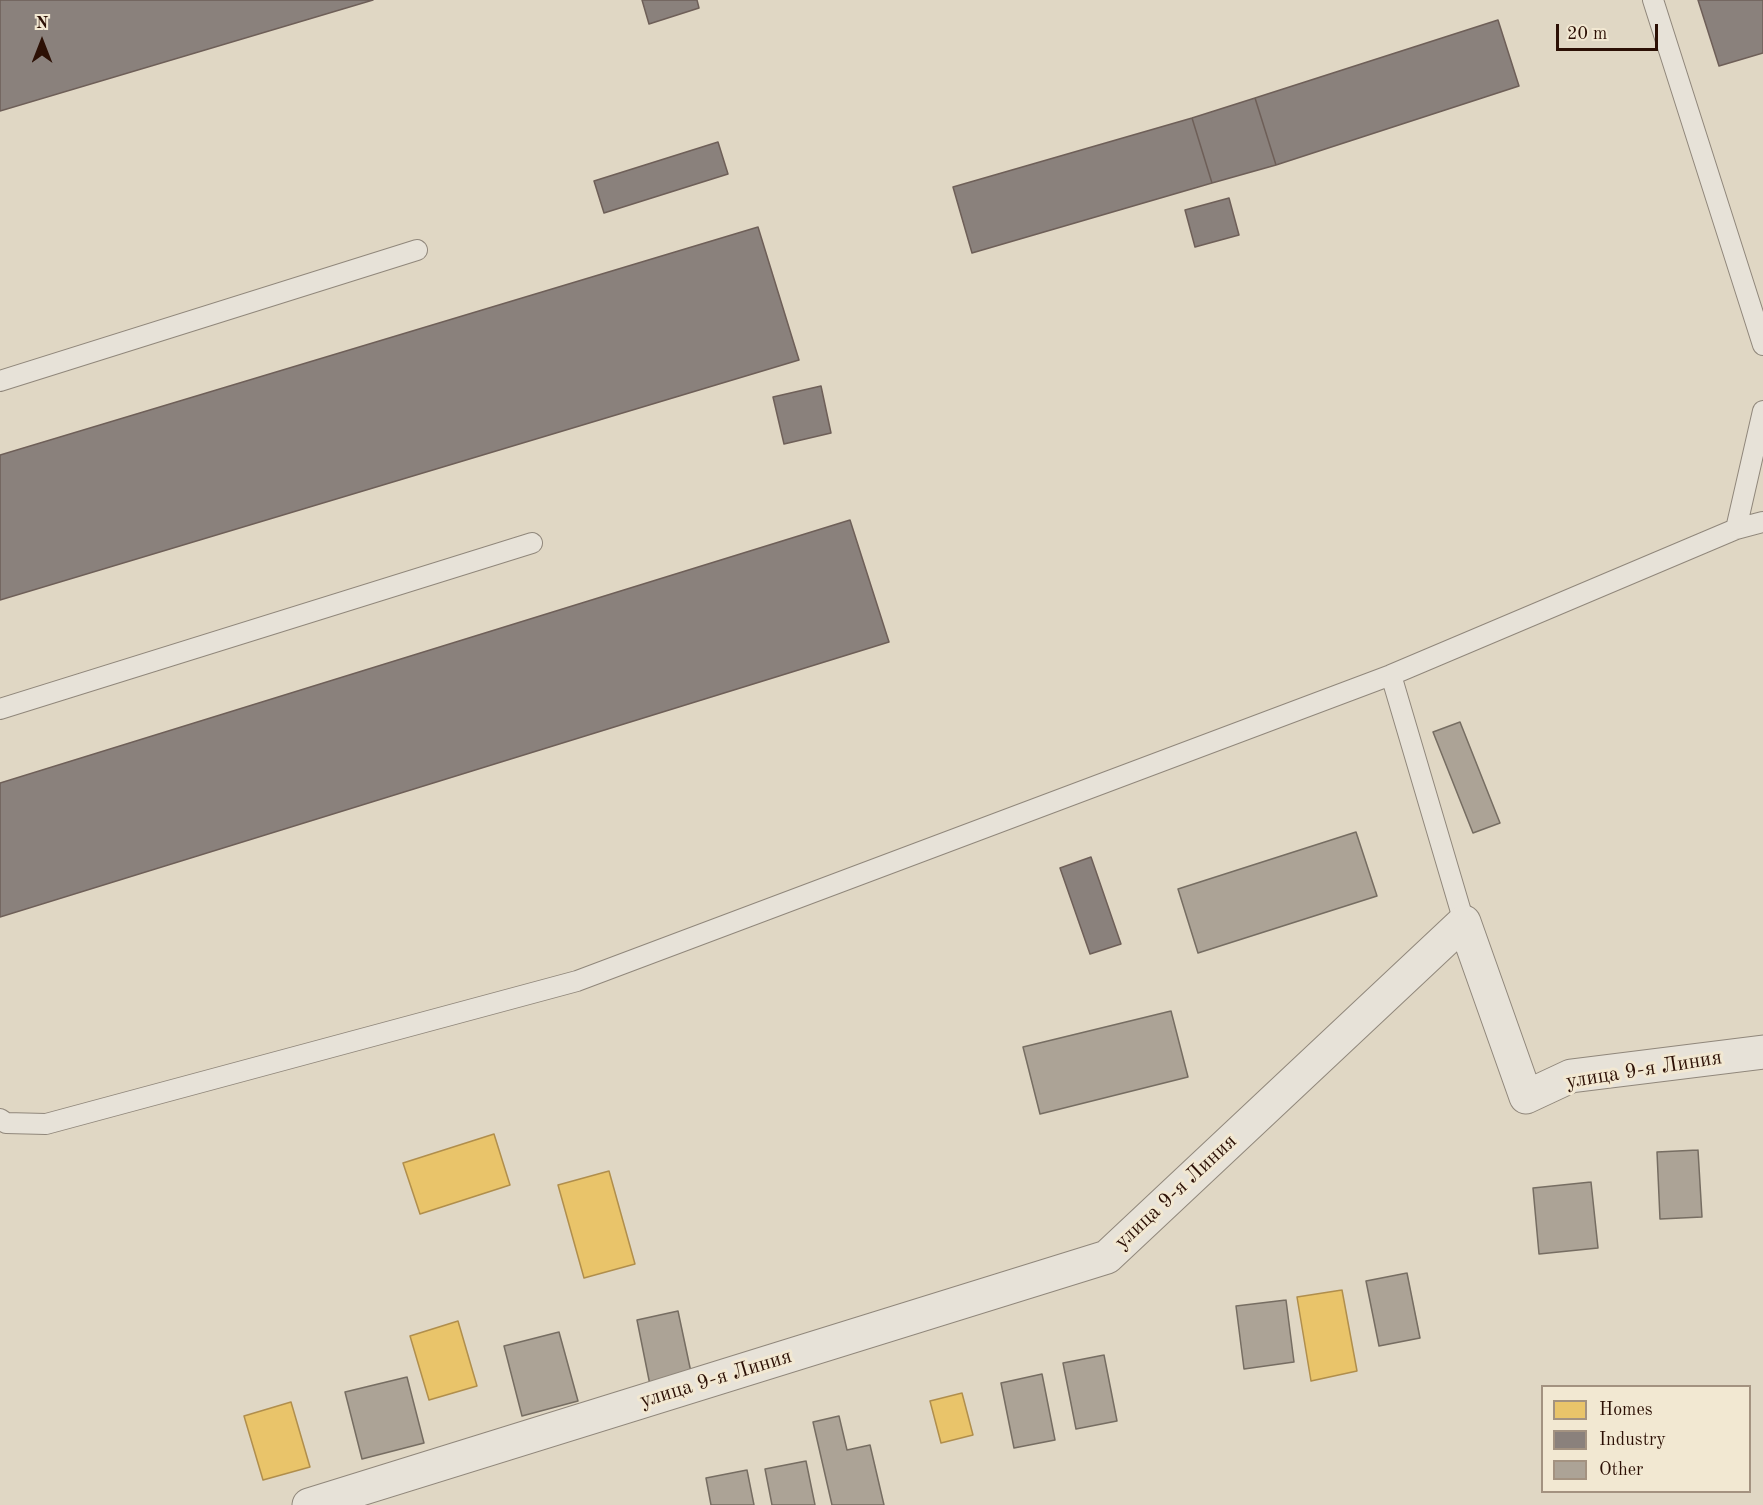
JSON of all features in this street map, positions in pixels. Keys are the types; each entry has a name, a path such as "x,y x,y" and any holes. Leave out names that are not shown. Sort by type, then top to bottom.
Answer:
{"street":[{"name":"улица 9-я Линия","path":"309,1505 1107,1257 1464,922 1527,1097 1571,1077 1763,1052"}],"lane":[{"path":"1653,0 1763,345"},
{"path":"0,381 417,250"},
{"path":"1736,529 1763,411"},
{"path":"0,1119 6,1123 46,1124 577,981 1391,675 1736,529 1763,522"},
{"path":"0,709 532,543"},
{"path":"1391,675 1464,922"}],"building: Homes":[{"path":"494,1134 510,1185 420,1214 403,1163"},
{"path":"609,1171 635,1264 584,1278 558,1185"},
{"path":"1342,1290 1357,1371 1311,1381 1297,1297"},
{"path":"458,1321 477,1386 429,1400 410,1336"},
{"path":"962,1393 973,1435 941,1443 930,1401"},
{"path":"291,1402 310,1467 263,1480 244,1416"}],"building: Industry":[{"path":"0,0 373,0 0,111"},
{"path":"642,0 697,0 699,8 649,24"},
{"path":"1698,0 1763,0 1763,53 1719,66"},
{"path":"1498,20 1519,86 1276,165 1255,98"},
{"path":"1255,98 1276,165 1212,183 1192,118"},
{"path":"1192,118 1212,183 972,253 953,187"},
{"path":"718,142 728,174 604,213 594,181"},
{"path":"1229,198 1239,235 1195,247 1185,210"},
{"path":"758,227 799,360 0,600 0,455"},
{"path":"821,386 831,433 784,444 773,397"},
{"path":"850,520 889,642 0,917 0,783"},
{"path":"1091,857 1121,944 1090,954 1060,868"}],"building: Other":[{"path":"1460,722 1500,823 1473,833 1433,732"},
{"path":"1356,832 1377,896 1198,953 1178,889"},
{"path":"1171,1011 1188,1077 1040,1114 1023,1047"},
{"path":"1698,1150 1702,1217 1660,1219 1657,1152"},
{"path":"1591,1182 1598,1248 1539,1254 1533,1188"},
{"path":"1407,1273 1420,1338 1379,1346 1366,1281"},
{"path":"1286,1300 1294,1362 1244,1369 1236,1306"},
{"path":"678,1311 692,1377 650,1385 637,1320"},
{"path":"559,1332 578,1401 522,1416 504,1346"},
{"path":"1104,1355 1117,1421 1076,1429 1063,1363"},
{"path":"1042,1374 1055,1440 1014,1448 1001,1383"},
{"path":"407,1377 424,1443 362,1459 345,1392"},
{"path":"839,1416 847,1450 870,1445 884,1505 832,1505 813,1422"},
{"path":"806,1461 815,1505 772,1505 765,1469"},
{"path":"747,1470 754,1505 711,1505 706,1478"}]}
